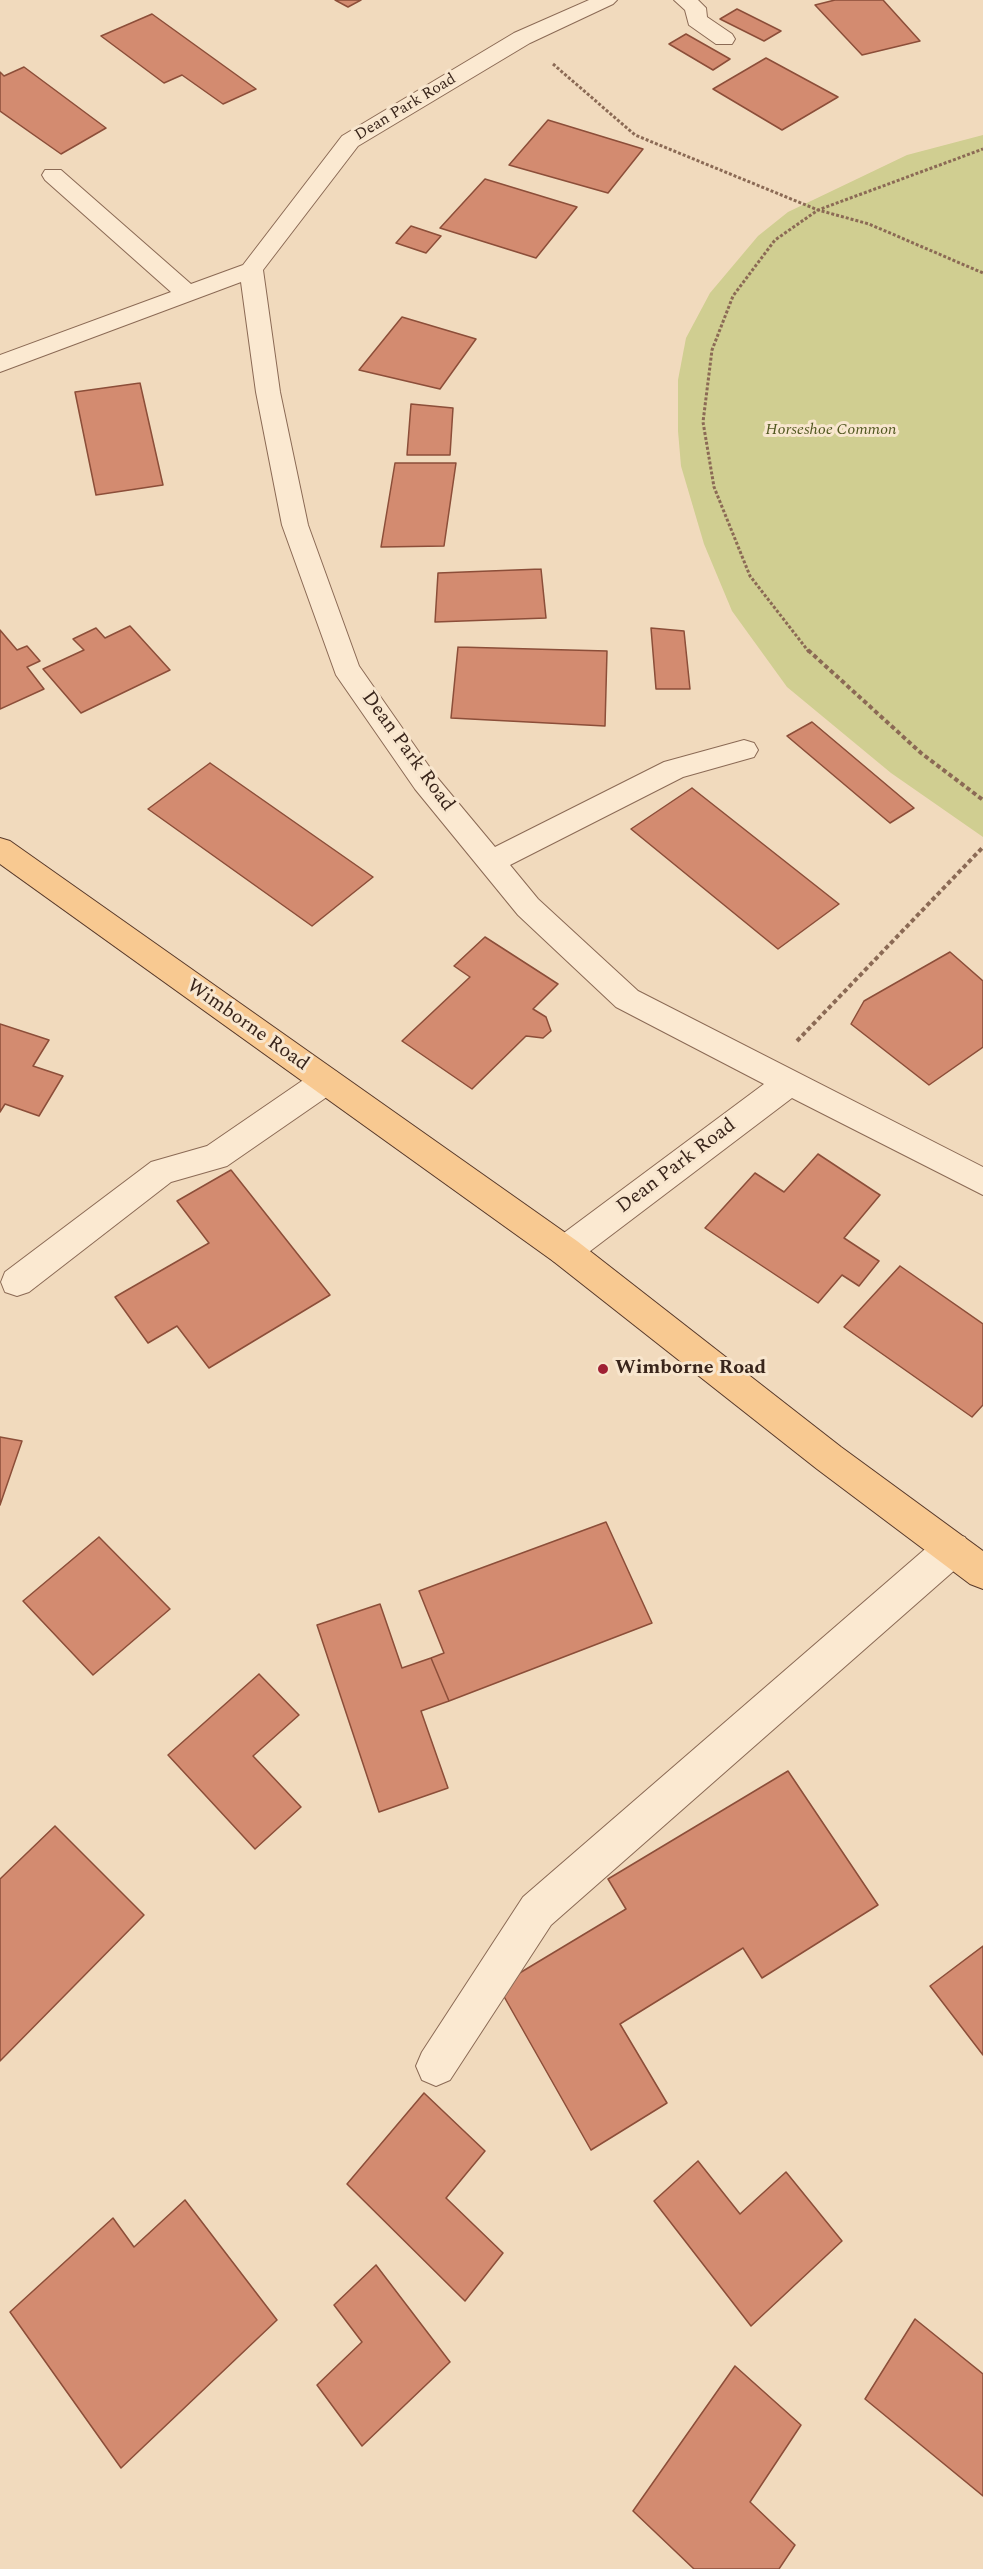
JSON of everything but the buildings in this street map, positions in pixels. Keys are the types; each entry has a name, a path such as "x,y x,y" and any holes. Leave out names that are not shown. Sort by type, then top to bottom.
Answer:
{"main road":[{"name":"Wimborne Road","path":"0,849 565,1251 829,1458 983,1572"}],"street":[{"name":"Dean Park Road","path":"606,0 522,38 350,141 251,270 268,392 295,525 346,668 425,782 528,907 627,999 983,1182"},
{"path":"684,0 695,8 697,20 724,39"},
{"path":"53,175 188,294"},
{"path":"0,364 251,270"},
{"path":"491,862 674,769 744,750"},
{"name":"Dean Park Road","path":"565,1251 778,1078"},
{"path":"17,1282 162,1171 216,1157 326,1082"},
{"path":"436,2066 537,1911 952,1549"}],"path":[{"path":"522,38 635,135 818,210 869,224 983,273"},
{"path":"983,149 818,210 775,240 733,296 712,350 703,422 714,487 750,576 813,657 921,753 983,800"},
{"path":"778,1078 983,847"}],"green space":[{"name":"Horseshoe Common","path":"983,135 983,837 891,773 787,687 732,611 704,544 681,466 678,380 686,338 710,293 758,236 788,212 907,155"}],"place":[{"name":"Wimborne Road","path":"603,1369"}]}
